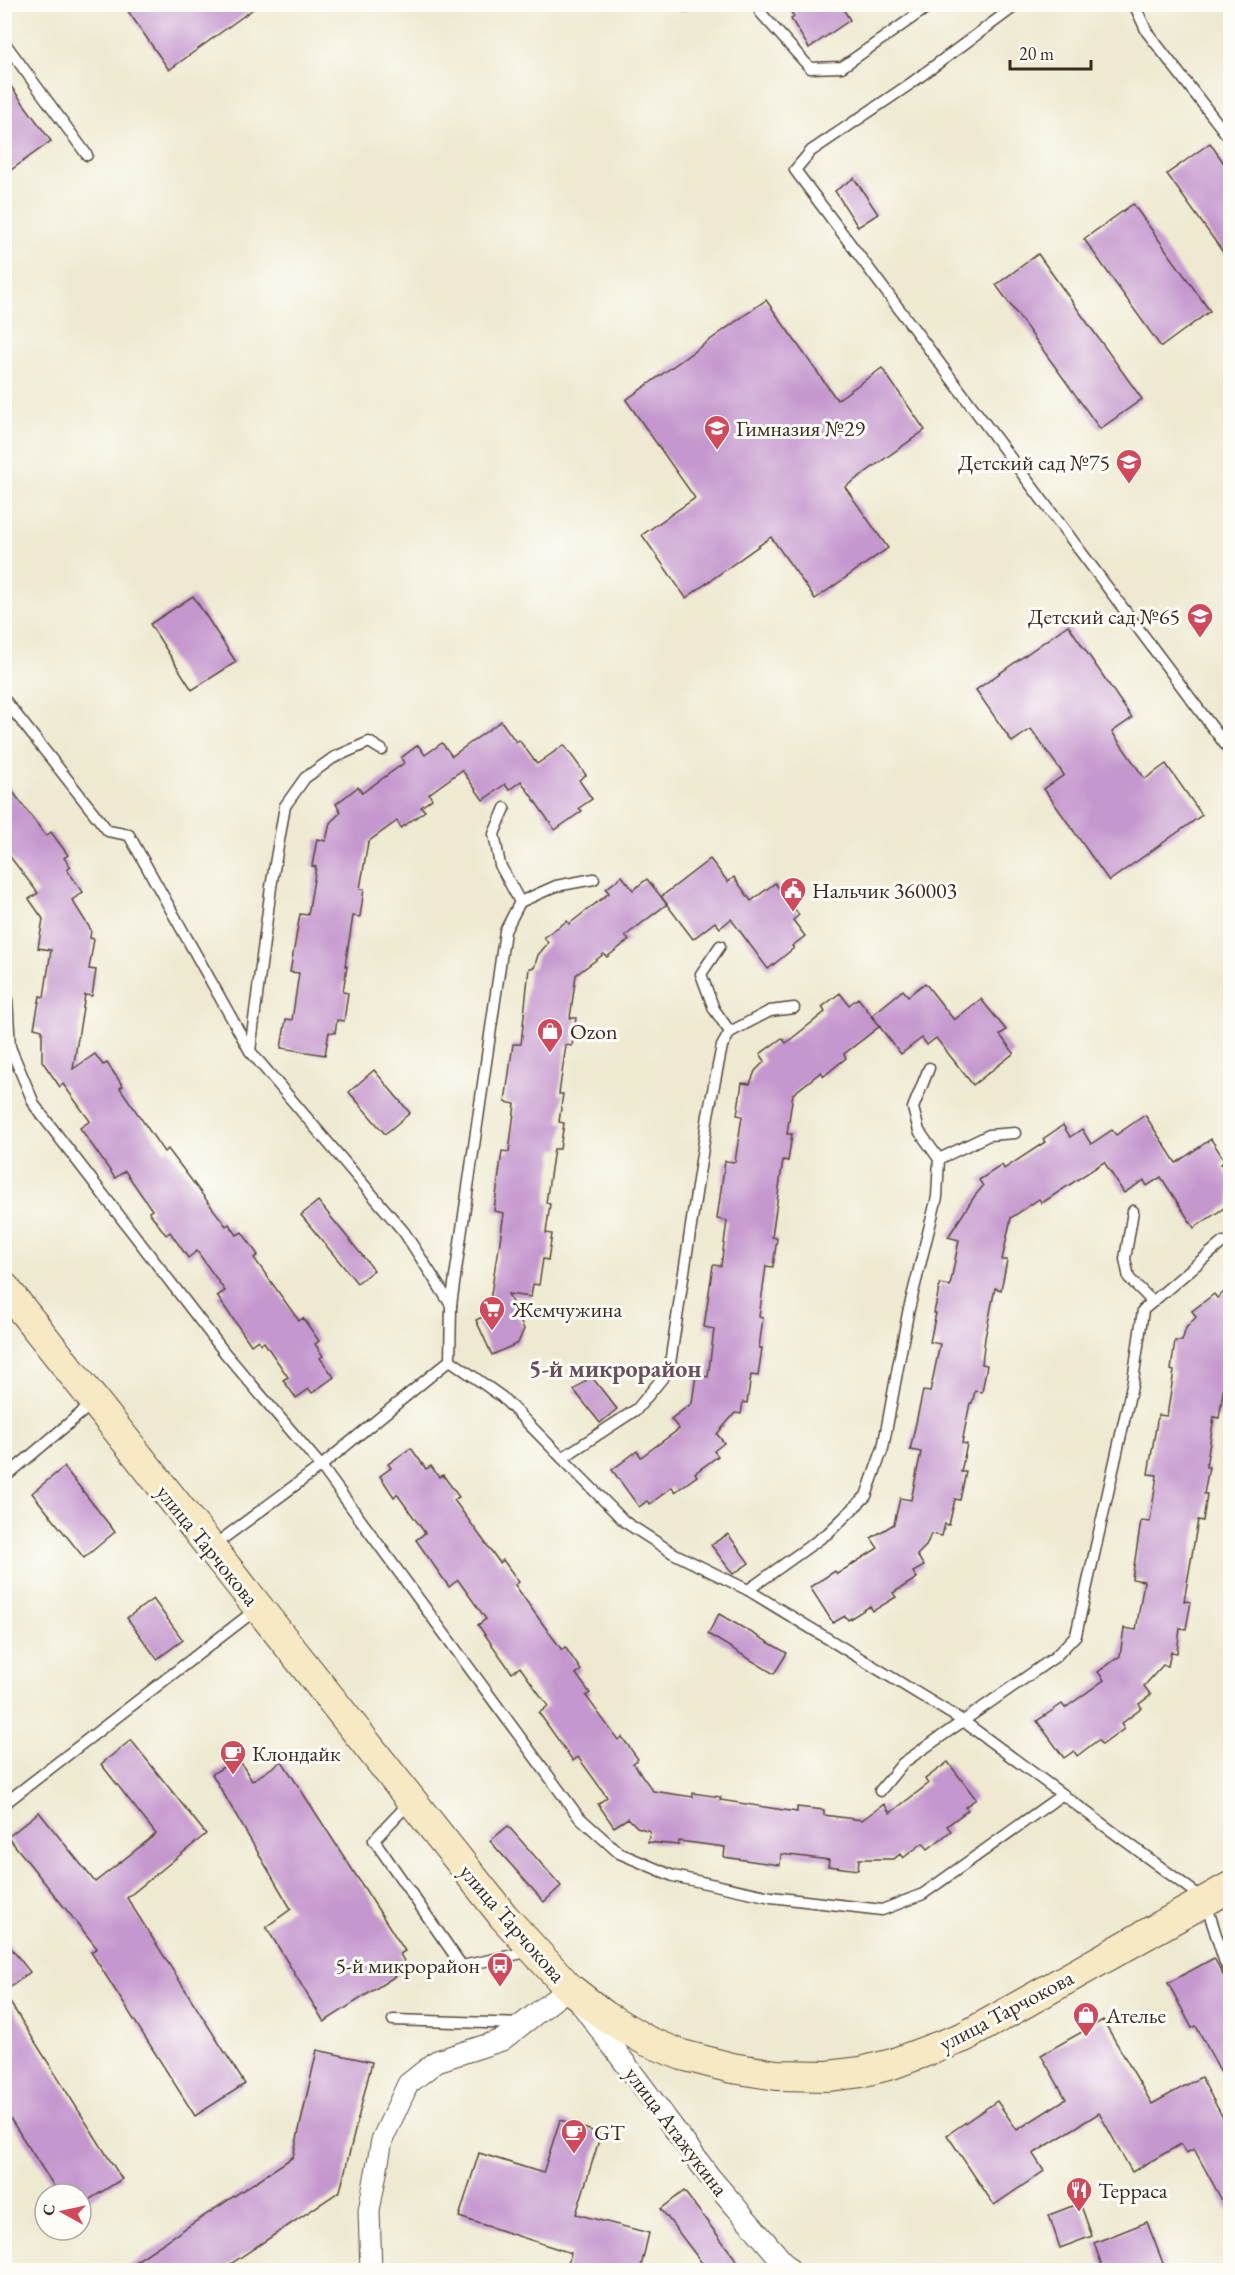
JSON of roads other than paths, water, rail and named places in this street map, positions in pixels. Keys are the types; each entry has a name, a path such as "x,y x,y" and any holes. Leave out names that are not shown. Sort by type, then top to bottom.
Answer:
{"main road":[{"name":"улица Тарчокова","path":"4,1287 411,1801 533,1951 569,1988 605,2016 647,2041 682,2055 732,2068 777,2075 828,2076 861,2072 892,2064 964,2037 1218,1893"}],"street":[{"path":"371,2271 369,2211 382,2140 408,2084 437,2061 502,2040 569,1988"},
{"name":"улица Атажукина","path":"569,1988 710,2177 790,2271"}],"lane":[{"path":"686,4 687,7 696,4"},
{"path":"759,4 760,12 810,68 842,68 932,4"},
{"path":"1018,4 910,84 811,151 795,170 1230,751"},
{"path":"1134,4 1147,32 1230,139"},
{"path":"4,42 87,155"},
{"path":"4,699 108,831 129,835 250,1051 404,1232 451,1305"},
{"path":"250,1051 271,887 285,806 305,778 333,758 369,742 382,750"},
{"path":"505,808 494,834 500,865 520,902"},
{"path":"210,1548 321,1466 450,1360 451,1305 505,931 520,902 556,886 594,879"},
{"path":"720,946 701,974 714,1009 730,1032"},
{"path":"4,950 10,1047 35,1106 225,1353 321,1466 578,1816 620,1853 673,1876 771,1897 882,1910 923,1894 1063,1794"},
{"path":"562,1458 637,1409 669,1370 708,1115 722,1046 730,1032 770,1011 794,1008"},
{"path":"748,1590 828,1533 866,1496 883,1448 908,1313 937,1197 939,1159 918,1131 913,1108 929,1068"},
{"path":"939,1159 989,1135 1015,1133"},
{"path":"1133,1211 1125,1259 1129,1278 1153,1302"},
{"path":"880,1791 903,1763 1055,1657 1076,1635 1133,1380 1143,1310 1223,1242"},
{"path":"450,1360 502,1397 625,1522 673,1553 748,1590 963,1721 1063,1794 1218,1893 1224,1960 1230,1973"},
{"path":"4,1478 95,1401"},
{"path":"4,1804 259,1608"},
{"path":"411,1801 374,1840 462,1966 533,1951"},
{"path":"393,2020 521,2024"}],"place":[{"name":"Гимназия №29","path":"717,451"},
{"name":"Детский сад №75","path":"1129,485"},
{"name":"Детский сад №65","path":"1200,639"},
{"name":"Нальчик 360003","path":"793,913"},
{"name":"Ozon","path":"550,1054"},
{"name":"Жемчужина","path":"492,1332"},
{"name":"Клондайк","path":"233,1776"},
{"name":"5-й микрорайон","path":"500,1988"},
{"name":"Ателье","path":"1086,2038"},
{"name":"GT","path":"574,2155"},
{"name":"Терраса","path":"1079,2213"}],"district":[{"name":"5-й микрорайон","path":"615,1369"}]}
